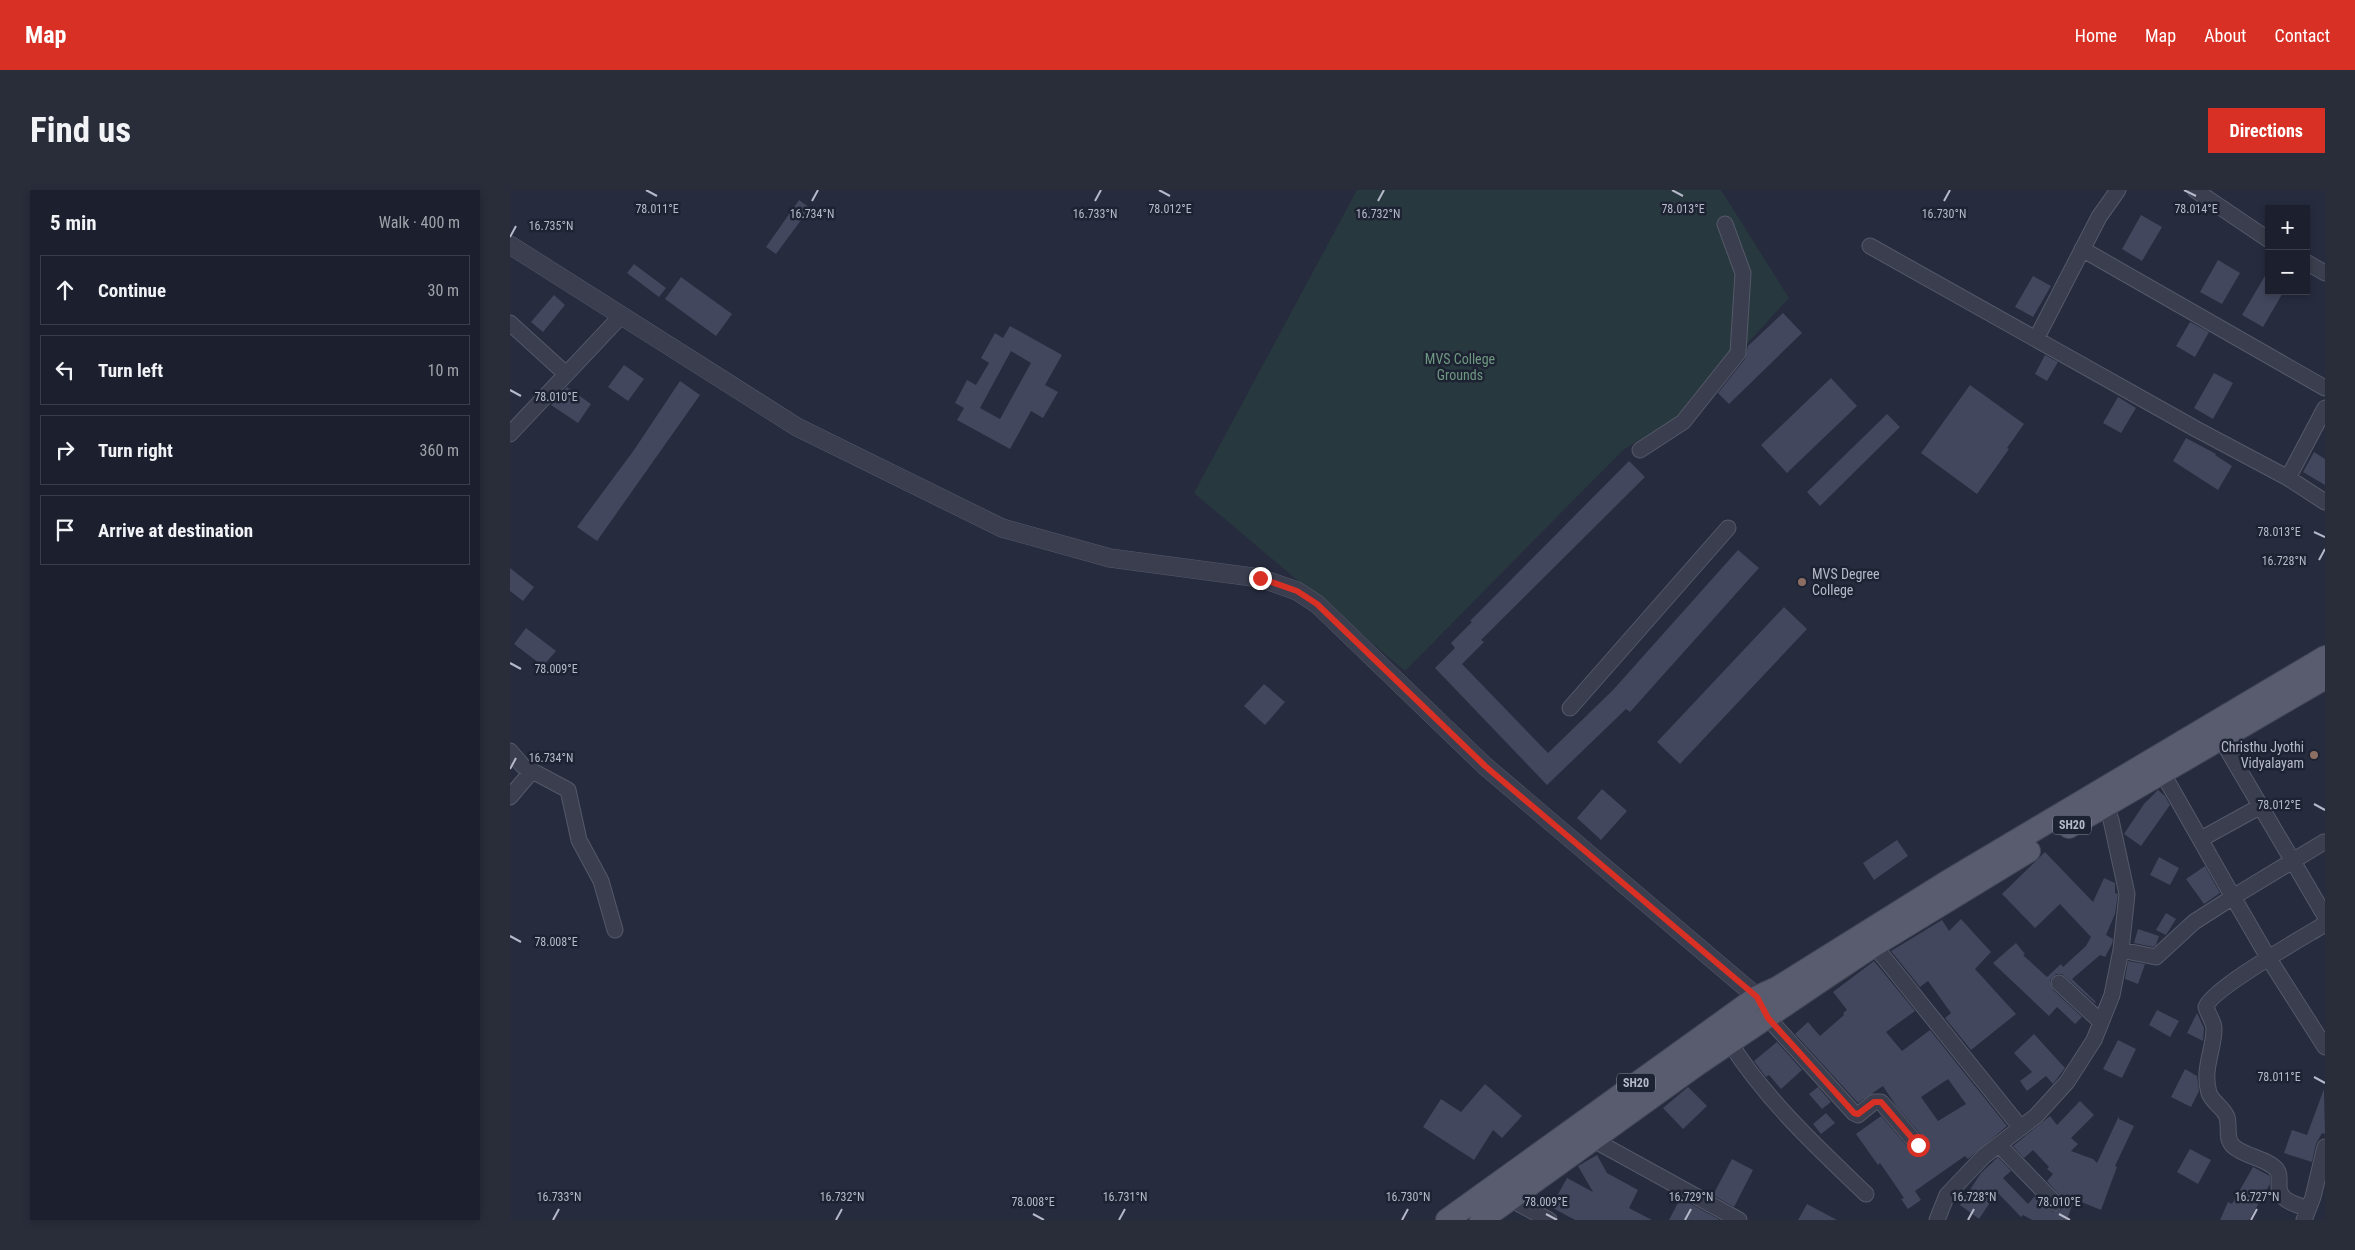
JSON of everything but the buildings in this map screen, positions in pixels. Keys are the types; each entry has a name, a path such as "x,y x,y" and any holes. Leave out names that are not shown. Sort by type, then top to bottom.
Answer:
{"main road":[{"name":"SH20","path":"1447,1220 1757,997 1778,988 1869,939 2216,731 2325,657"},
{"name":"SH20","path":"2216,731 2325,678"},
{"name":"SH20","path":"1481,1220 1592,1139 1768,1018 1869,939"}],"street":[{"path":"2036,339 2099,217 2118,190"},
{"path":"2195,190 2265,237"},
{"path":"1640,450 1683,422 1738,353 1743,273 1726,224"},
{"path":"510,245 796,427 1002,528 1110,558 1244,575 1297,591 1317,604 1485,766 1757,997 1768,1018 1854,1113 1858,1114 1874,1102 1881,1102 1918,1145"},
{"path":"1870,246 2288,478 2325,502"},
{"path":"2082,249 2325,388"},
{"path":"2310,264 2325,273"},
{"path":"510,434 621,316"},
{"path":"510,322 566,374"},
{"path":"2288,478 2325,408"},
{"path":"1570,708 1728,528"},
{"path":"2216,731 2325,916"},
{"path":"510,751 523,766 568,790 579,840 601,880 615,930"},
{"path":"2158,765 2269,959 2325,1047"},
{"path":"510,797 532,771"},
{"path":"1937,1220 1947,1195 1984,1156 2036,1116 2067,1082 2094,1040 2112,995 2121,950 2126,894 2110,820 2102,798"},
{"path":"2201,839 2261,806"},
{"path":"2121,950 2156,957 2194,922 2324,842"},
{"path":"2325,924 2233,981 2207,1003 2207,1012 2214,1029 2207,1071 2208,1085 2210,1095 2227,1118 2228,1138 2233,1146 2276,1170 2279,1176 2279,1190 2282,1196 2306,1215 2325,1147"},
{"path":"1869,939 2021,1128"},
{"path":"2059,983 2101,1022"},
{"path":"1730,1043 1760,1085 1786,1116 1866,1194"},
{"path":"1592,1139 1739,1220"},
{"path":"1999,1145 2056,1204"},
{"path":"1489,1189 1549,1220"}],"green space":[{"name":"MVS College Grounds","path":"1357,190 1721,190 1789,298 1682,415 1623,450 1405,671 1194,493"}],"place":[{"name":"MVS Degree College","path":"1802,582"},
{"name":"Christhu Jyothi Vidyalayam","path":"2314,755"}],"route":[{"path":"1260,578 1297,591 1317,604 1485,766 1757,997 1768,1018 1856,1115 1874,1102 1881,1102 1918,1145"}]}
